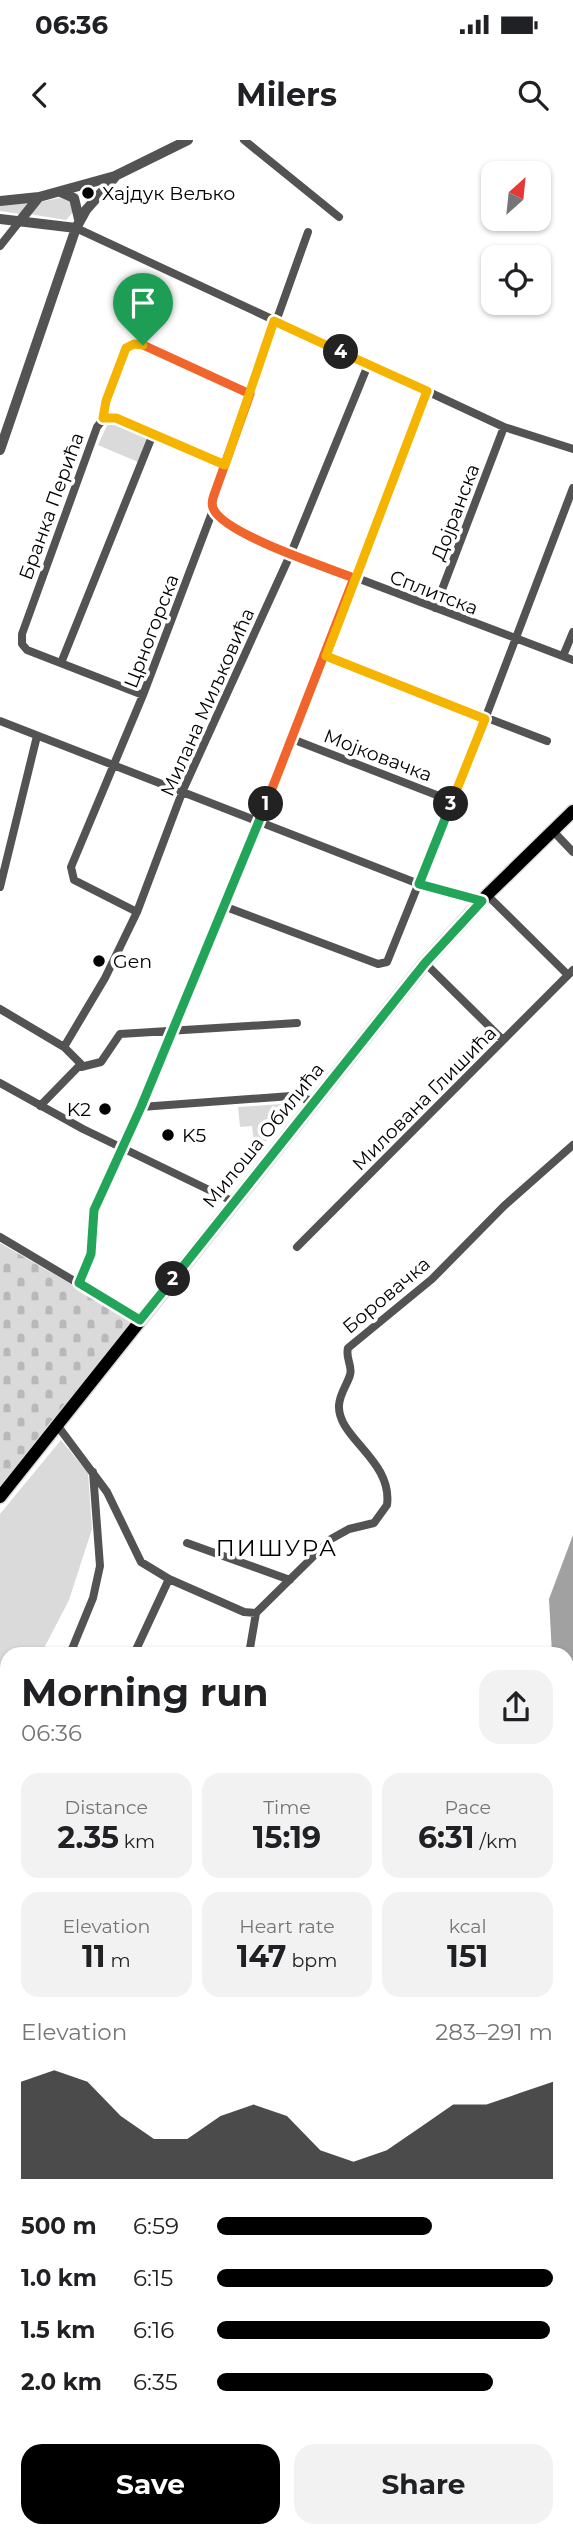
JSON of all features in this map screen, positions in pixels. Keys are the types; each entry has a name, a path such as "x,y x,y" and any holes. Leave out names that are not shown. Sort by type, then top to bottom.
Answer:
{"main road":[{"name":"Милоша Обилића","path":"0,1497 425,963 484,898 573,811"}],"street":[{"path":"0,201 39,197 115,176 188,140"},
{"path":"244,140 340,217"},
{"path":"0,450 78,223 115,176"},
{"path":"55,192 74,198 78,223"},
{"path":"0,246 39,197"},
{"path":"0,219 78,223 368,365 504,427 573,449"},
{"name":"Црногорска","path":"137,912 74,880 70,872 143,695 213,510 214,495 308,232"},
{"name":"Бранка Перића","path":"143,695 27,650 21,638 97,427 103,418 106,401 126,348 134,344 250,394"},
{"name":"Милана Миљковића","path":"64,1046 105,978 137,912 183,790 291,553 368,365"},
{"path":"79,1283 91,1254 94,1210 226,906 326,656 427,391"},
{"name":"Бранка Перића","path":"103,418 116,418 225,465"},
{"name":"Дојранска","path":"435,608 504,427"},
{"path":"61,663 153,434"},
{"path":"226,906 378,964 384,964 389,959 573,488"},
{"name":"Сплитска","path":"213,510 234,528 291,553 573,660"},
{"path":"563,656 573,632"},
{"path":"326,656 547,741"},
{"path":"0,721 419,884 484,898 570,973"},
{"path":"0,887 37,736"},
{"name":"Мојковачка","path":"292,739 452,801"},
{"path":"553,831 573,852"},
{"path":"425,963 503,1040"},
{"name":"Милована Глишића","path":"297,1247 570,973"},
{"path":"0,1009 64,1046 79,1059 81,1067"},
{"path":"40,1106 81,1067 101,1062 120,1034 172,1033 297,1023"},
{"path":"0,1083 122,1148 234,1202"},
{"path":"141,1107 291,1096 314,1101"},
{"name":"Боровачка","path":"256,1613 331,1539 349,1529 374,1523 387,1505 384,1478 344,1423 339,1410 342,1390 351,1372 348,1348 432,1279 504,1206 573,1145"},
{"path":"0,1237 140,1320"},
{"path":"57,1425 107,1492 138,1558 169,1579 244,1612 256,1613 250,1647"},
{"path":"74,1647 93,1598 100,1566 93,1472"},
{"path":"187,1543 290,1580"},
{"path":"137,1647 169,1579"}],"green space":[{"path":"59,198 70,201 74,211 66,220 29,214 40,202"},
{"path":"0,203 28,203 20,214 0,211"},
{"path":"109,421 145,436 147,441 138,462 98,445"},
{"path":"282,1104 284,1123 266,1125 267,1141 254,1142 252,1126 240,1127 238,1107"},
{"path":"0,1243 130,1318 132,1322 0,1487"},
{"path":"61,1440 88,1473 92,1529 69,1600 45,1647 0,1647 0,1514"}],"shaded area":[{"path":"573,1535 573,1647 552,1647 549,1599"}],"place":[{"name":"Хајдук Вељко","path":"88,193"},
{"name":"Gen","path":"99,961"},
{"name":"K2","path":"105,1109"},
{"name":"K5","path":"168,1135"}],"district":[{"name":"ПИШУРА","path":"277,1548"}],"route":[{"path":"143,345 134,344 126,348 106,401 103,418 116,418 225,465 250,394 274,321 427,391 326,656 485,719 419,884 482,901 425,963 140,1320 79,1283 91,1254 94,1210 226,906 326,656 354,578 245,534 228,524 213,510 214,495 225,465 250,394 143,345"}]}
